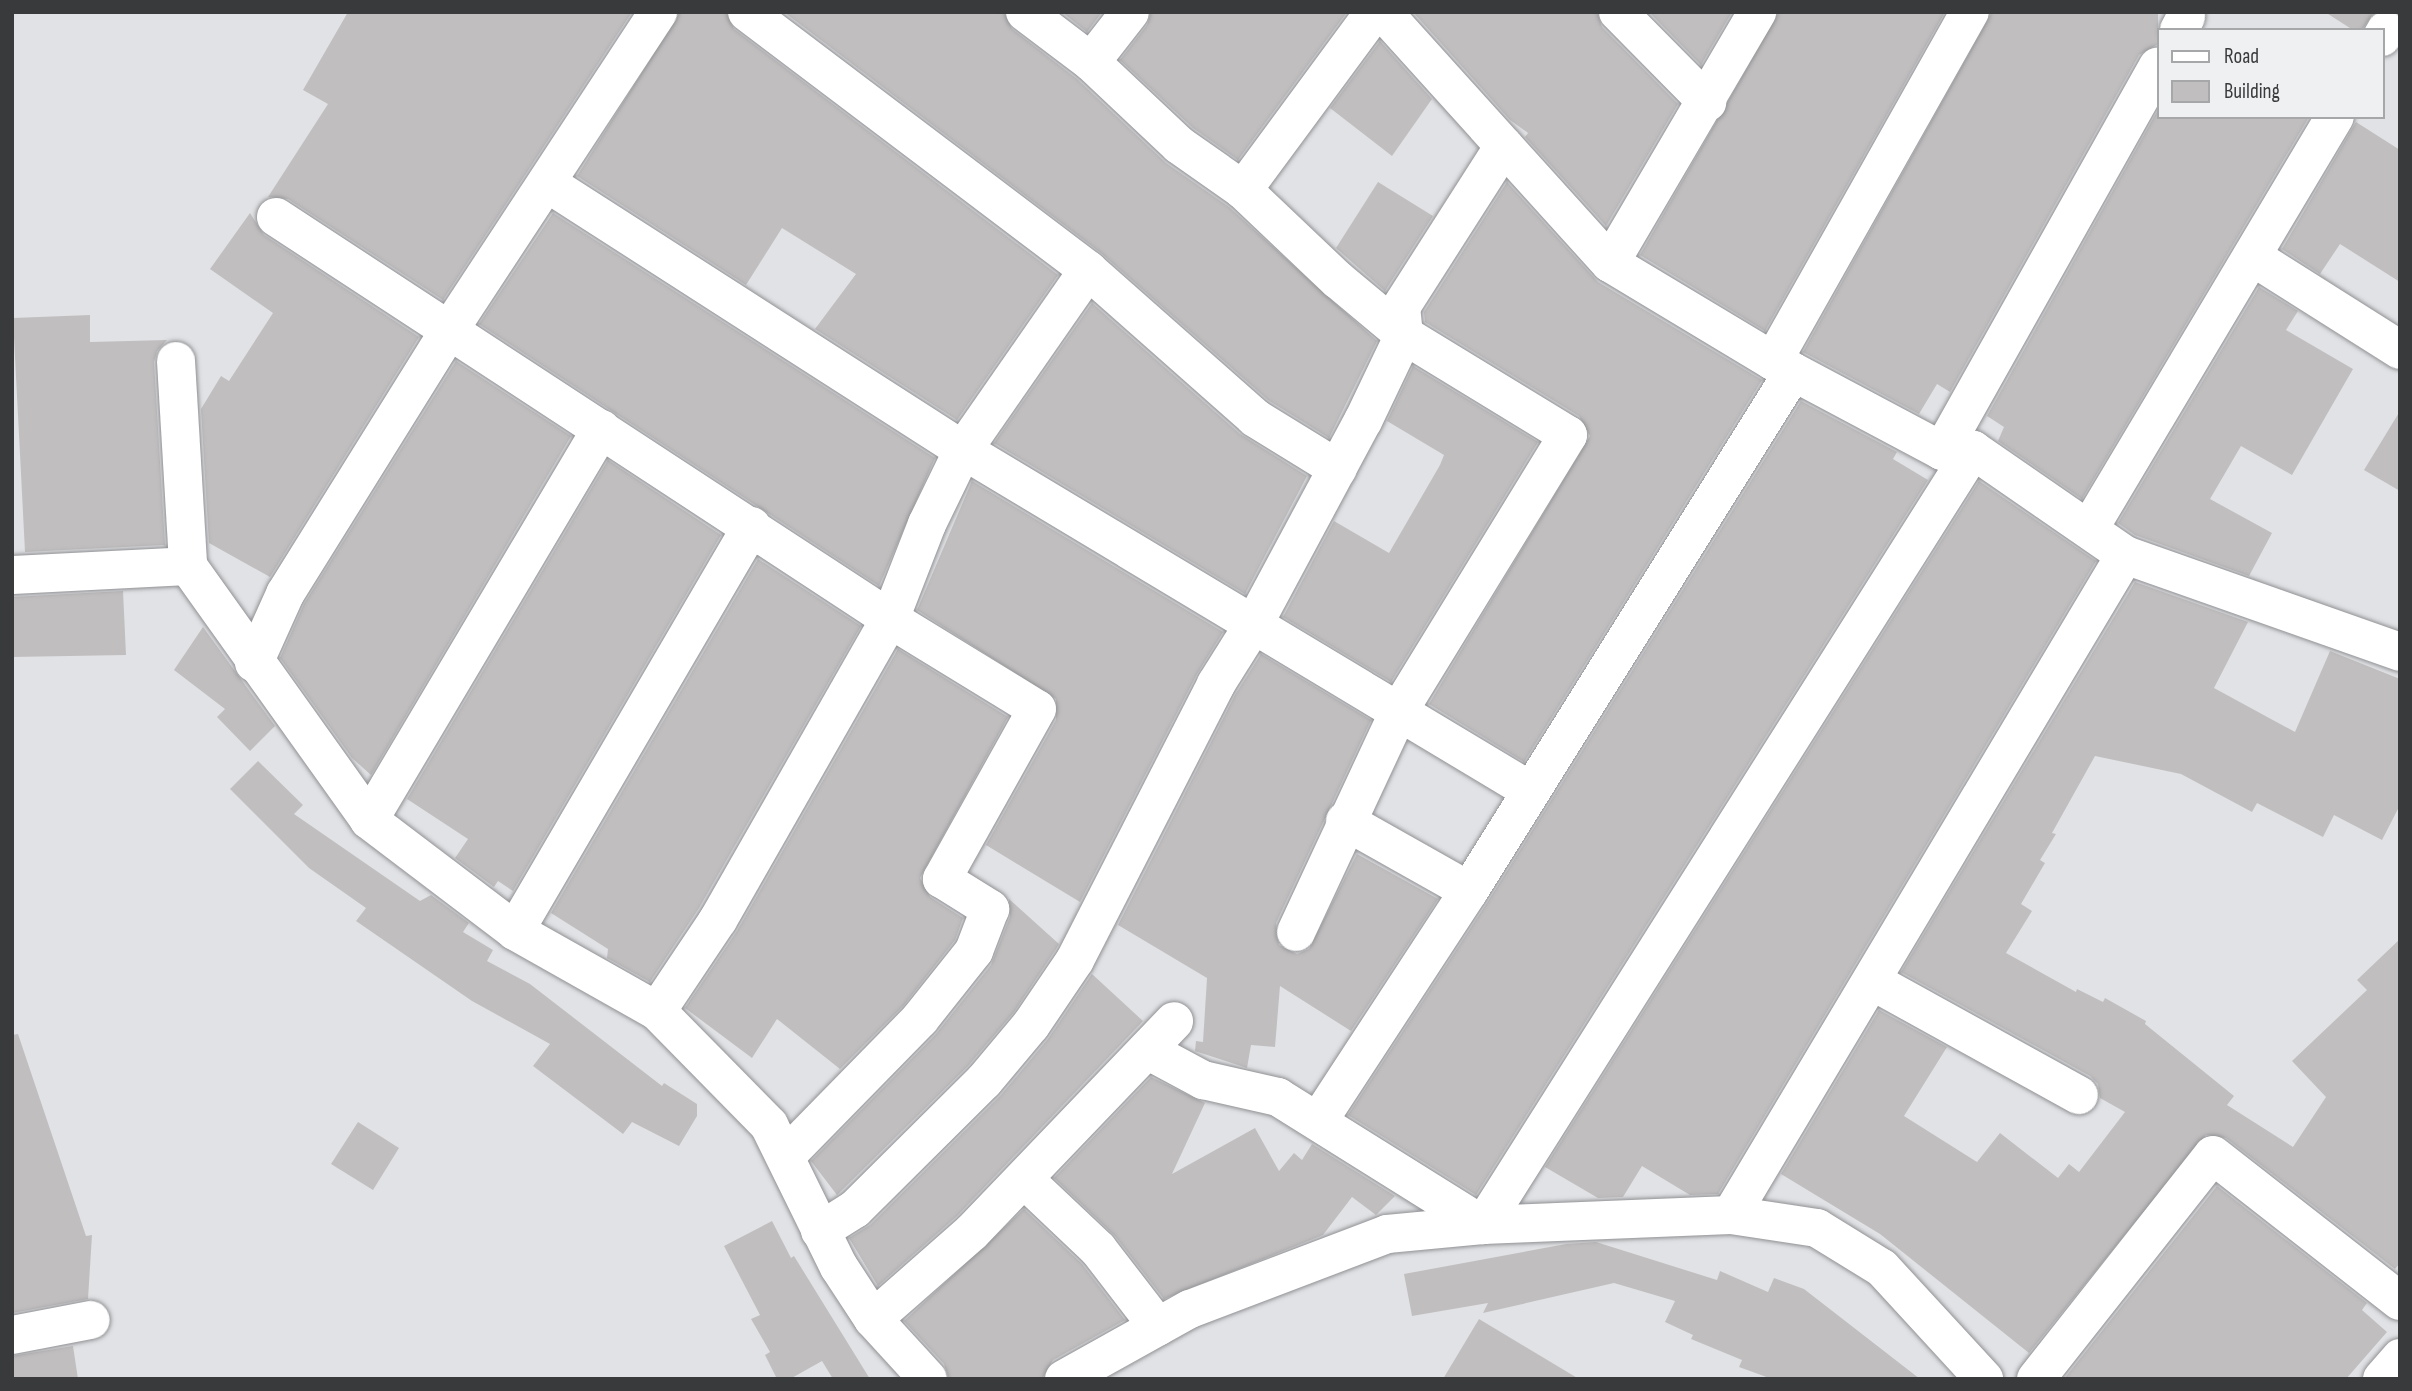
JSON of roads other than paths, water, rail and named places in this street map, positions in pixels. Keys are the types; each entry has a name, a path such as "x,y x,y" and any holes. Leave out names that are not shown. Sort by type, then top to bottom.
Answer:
{"street":[{"path":"254,663 285,594 449,332 658,12"},
{"path":"747,12 1088,270 1255,418 1338,469"},
{"path":"1025,12 1091,62 1179,145 1243,190 1338,280 1404,335 1568,435 1400,709 1345,821 1296,932"},
{"path":"1091,62 1130,12"},
{"path":"1243,190 1374,12"},
{"path":"1383,12 1610,263 1783,367 1958,450 2089,529 2125,555 2400,652"},
{"path":"1618,12 1707,102"},
{"path":"1610,263 1707,102 1757,12"},
{"path":"1319,1120 1469,891 1783,367 1970,12"},
{"path":"1483,1225 1958,450 2156,70"},
{"path":"2089,529 2334,119"},
{"path":"821,1231 855,1209 930,1136 1031,1025 1074,960 1216,684 1255,621 1338,469 1404,335 1401,307 1504,146"},
{"path":"547,183 963,450 1255,621 1529,790"},
{"path":"276,217 449,332 752,526 890,619 1037,709 942,878 990,909 974,951 920,1019 786,1156"},
{"path":"2253,257 2400,350"},
{"path":"657,1011 718,920 890,619 927,524 963,450 1088,270"},
{"path":"176,360 188,566 254,663 369,820 515,931 657,1011 769,1125 821,1231 873,1319 928,1379"},
{"path":"369,820 601,429"},
{"path":"515,931 752,526"},
{"path":"1731,1215 1874,982 1964,820 2125,555"},
{"path":"12,575 188,566"},
{"path":"1345,821 1469,891"},
{"path":"1874,982 2079,1094"},
{"path":"873,1319 972,1233 1174,1021"},
{"path":"1147,1049 1203,1080 1278,1097 1319,1120 1357,1149 1483,1225"},
{"path":"2036,1379 2213,1155 2400,1301"},
{"path":"1024,1179 1098,1249 1158,1327"},
{"path":"1064,1379 1190,1309 1387,1234 1483,1225 1731,1215 1817,1228 1882,1268 1984,1379"},
{"path":"12,1335 91,1320"},
{"path":"2382,1379 2400,1358"}]}
